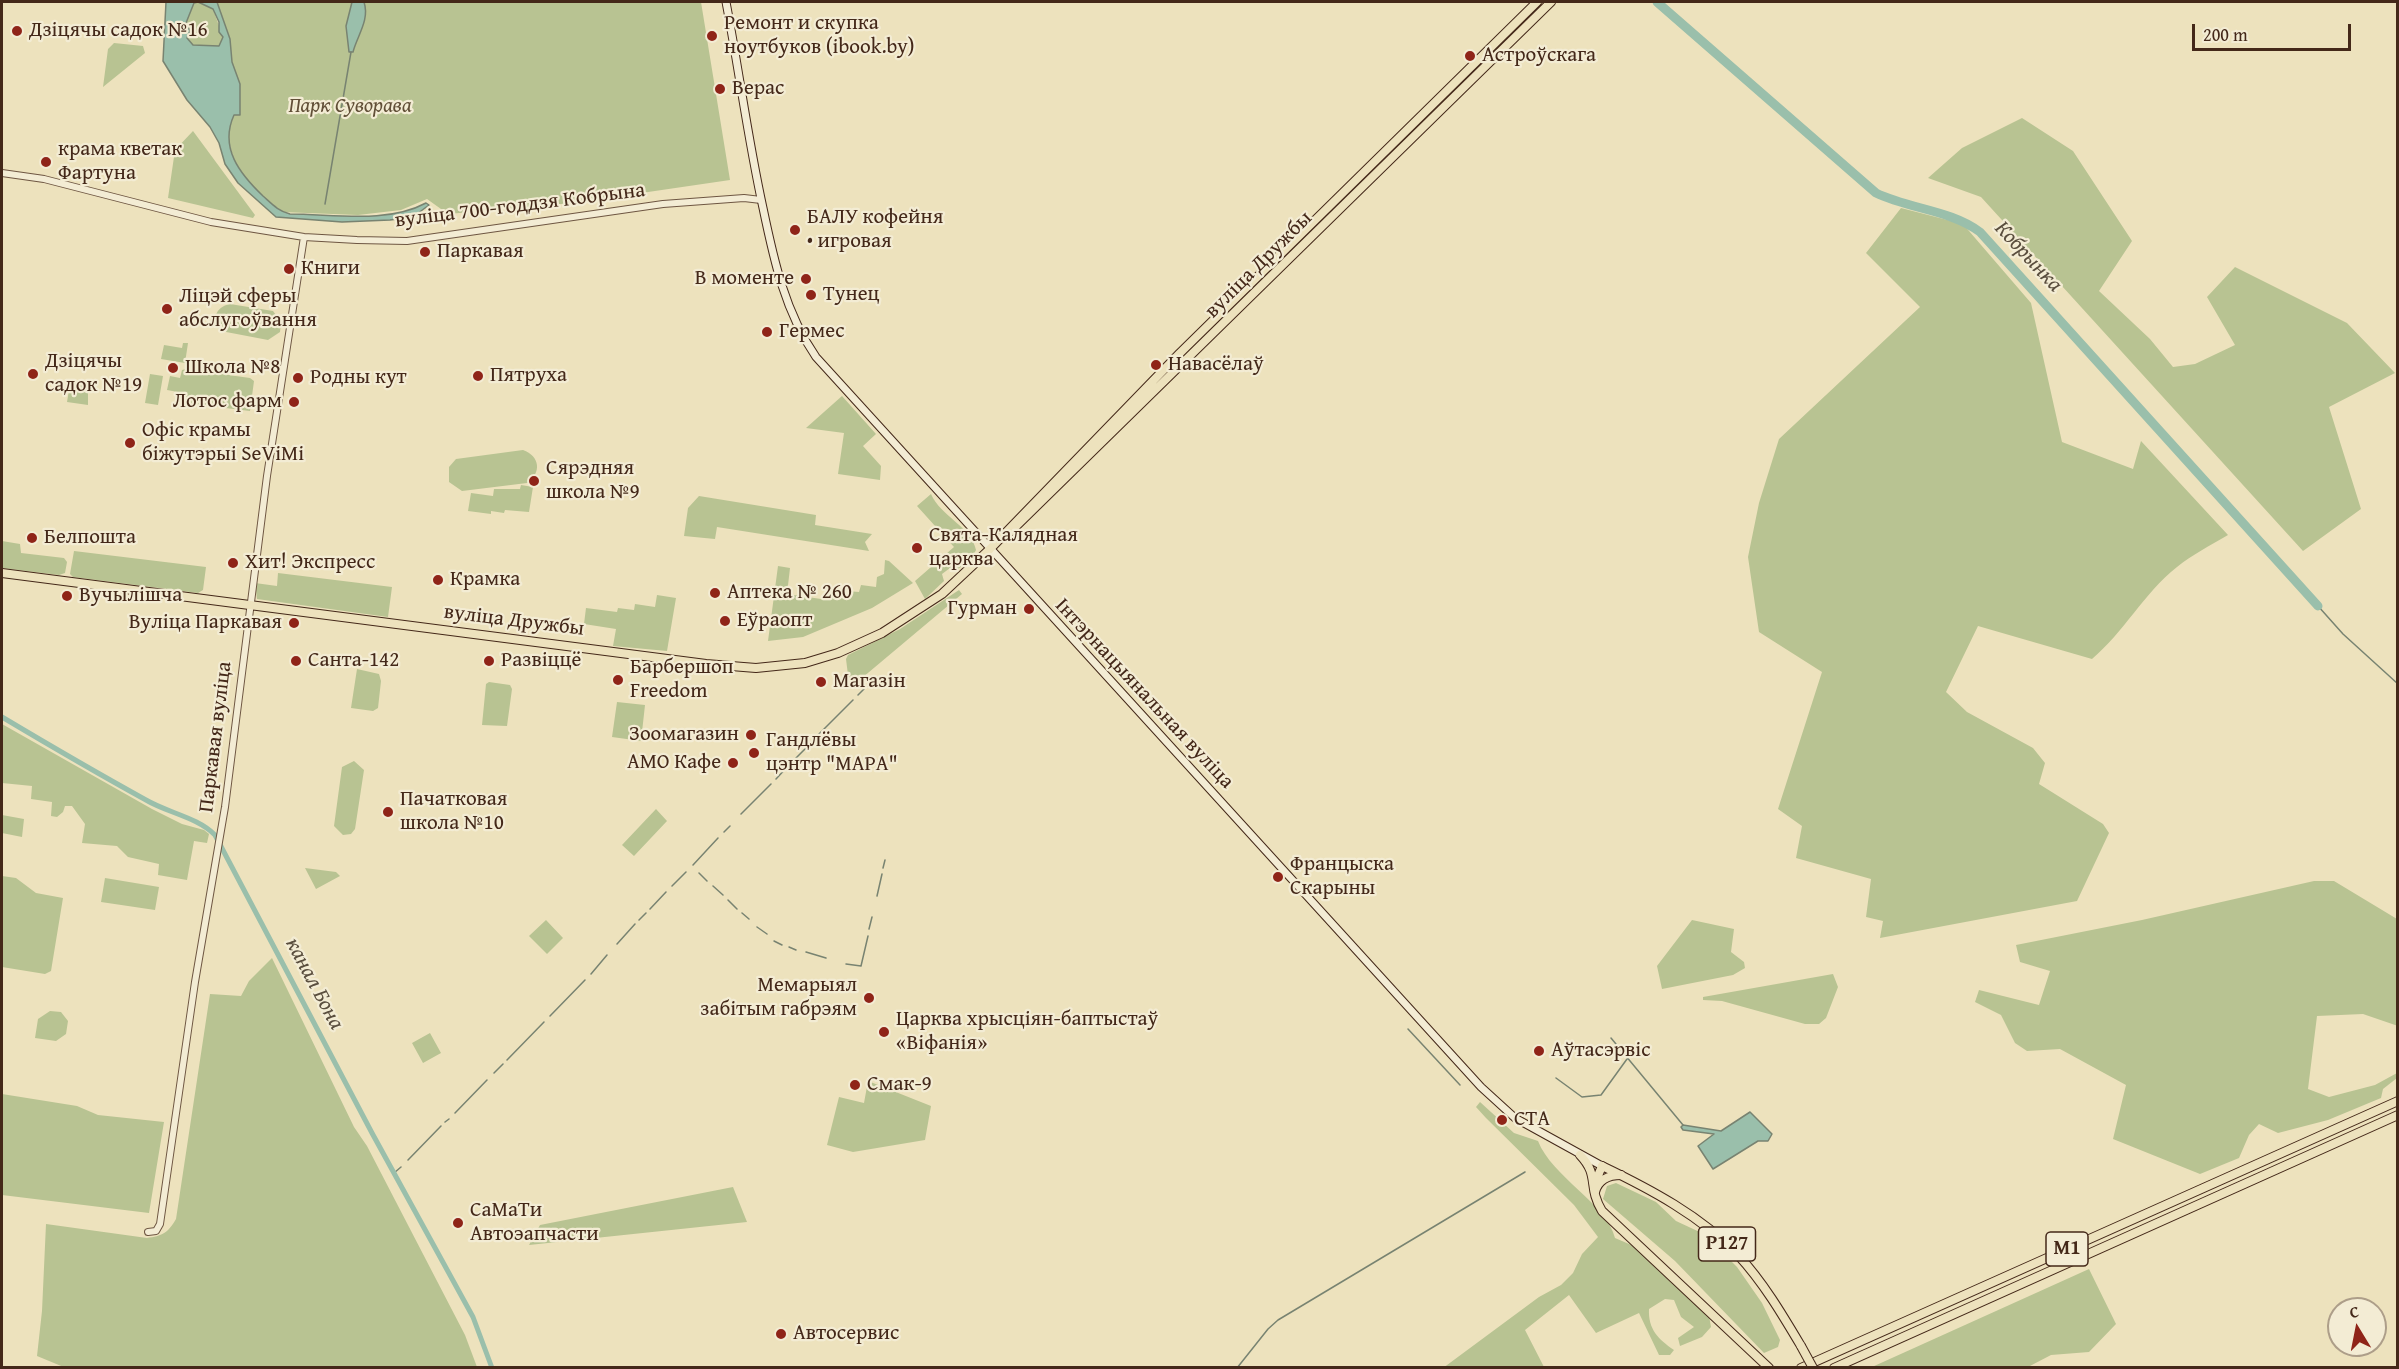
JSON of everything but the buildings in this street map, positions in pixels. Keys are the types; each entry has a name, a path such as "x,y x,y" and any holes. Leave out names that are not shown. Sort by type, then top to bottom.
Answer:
{"main road":[{"name":"Інтэрнацыянальная вуліца","path":"726,2 761,200 778,278 792,316 809,347 844,390 1474,1081 1499,1106 1580,1155"},
{"name":"вуліца Дружбы","path":"2,573 706,664 756,668 794,666 838,653 882,633 918,612 942,594 989,550 1057,477 1188,345 1537,2"},
{"path":"1526,25 1545,2"},
{"name":"вуліца Дружбы","path":"989,550 1015,529 1156,392 1551,2"},
{"path":"1424,126 1425,117 1461,77"},
{"path":"1382,167 1418,127 1418,119"},
{"path":"1340,212 1338,203 1372,164"},
{"path":"1297,252 1332,212 1332,204"},
{"path":"1195,353 1195,345 1231,303"},
{"path":"1156,392 1188,355 1188,345"},
{"name":"М1","path":"1801,1368 2397,1101"},
{"name":"М1","path":"1834,1368 2397,1115"},
{"path":"1580,1155 1591,1166 1594,1197"},
{"name":"Р127","path":"1580,1155 1621,1175 1690,1215 1722,1240 1764,1287 1813,1368"},
{"path":"1594,1197 1594,1189 1602,1166"},
{"path":"1594,1197 1596,1187 1609,1175 1621,1175"},
{"name":"Р127","path":"1594,1197 1602,1210 1769,1368"},
{"name":"Р127","path":"1755,1355 1761,1368"}],"street":[{"name":"вуліца 700-годдзя Кобрына","path":"2,173 44,179 211,222 304,237 406,241 663,204 744,198 761,200"},
{"name":"Паркавая вуліца","path":"148,1232 156,1231 160,1224 221,827 249,605 304,237"}],"green space":[{"path":"197,2 213,9 223,37 219,46 193,45 187,38 186,23 194,3"},
{"name":"Парк Суворава","path":"217,2 701,2 730,180 573,203 448,214 427,199 401,210 358,215 282,212 249,184 234,160 227,134 234,115 239,115 240,84 232,62 230,39"},
{"path":"114,43 143,46 145,53 103,87 108,49"},
{"path":"2022,118 2073,151 2132,241 2099,291 2150,339 2173,367 2195,364 2235,345 2207,297 2235,267 2347,323 2395,373 2329,407 2361,509 2303,551 1981,197 1928,178 1962,148"},
{"path":"193,131 255,215 253,218 168,198 175,150"},
{"path":"1901,208 1963,224 2031,303 2062,442 2133,469 2141,441 2228,535 2189,558 2165,577 2114,637 2092,659 1978,626 1946,692 1967,712 2033,748 2045,763 2039,784 2103,824 2109,833 2077,901 1880,938 1883,921 1866,917 1871,879 1796,858 1802,826 1778,809 1822,672 1759,632 1748,557 1759,503 1779,439 1920,307 1866,253"},
{"path":"230,304 273,311 281,322 280,332 268,340 221,331 216,323 216,314 221,308"},
{"path":"183,343 188,343 185,363 161,359 164,345 182,348"},
{"path":"182,370 250,378 254,381 250,411 177,402 178,392 167,390 170,376 180,378"},
{"path":"150,374 163,376 158,405 145,403"},
{"path":"70,384 88,386 88,405 67,402"},
{"path":"842,396 876,434 863,446 881,466 880,480 838,474 844,433 806,428"},
{"path":"523,450 533,456 537,465 535,474 527,483 462,491 449,482 449,467 456,459"},
{"path":"521,485 533,487 529,512 505,510 504,513 491,511 491,514 468,511 471,493 493,496 494,489 520,489"},
{"path":"931,494 942,509 968,534 976,550 971,559 957,570 950,568 942,574 944,581 925,599 915,581 954,547 917,506"},
{"path":"699,496 816,515 815,525 872,534 865,542 869,551 717,527 715,539 684,536 688,508"},
{"path":"2,541 20,544 21,553 64,558 67,562 65,573 59,575 2,568"},
{"path":"74,551 206,567 203,590 198,593 73,577 70,574"},
{"path":"885,560 913,583 872,608 803,637 768,641 778,566 790,568 787,594 828,600 829,595 846,597 847,591 859,592 861,585 876,587 877,577 884,574"},
{"path":"278,573 392,587 388,617 257,599 255,583 277,586"},
{"path":"959,590 962,594 856,683 849,683 846,659 848,655 900,629"},
{"path":"657,595 676,598 667,651 613,646 616,629 584,624 586,608 617,612 618,608 634,610 635,604 655,607"},
{"path":"357,669 379,674 381,681 378,708 373,711 351,708"},
{"path":"489,682 510,685 512,689 507,726 482,725 486,684"},
{"path":"617,702 645,705 641,741 612,737"},
{"path":"2,724 152,809 209,834 207,843 194,841 187,880 158,875 159,864 128,857 117,846 82,843 85,824 72,806 65,806 63,812 57,817 51,816 52,802 31,799 32,786 2,783"},
{"path":"354,761 364,770 355,829 351,834 343,835 334,826 342,767"},
{"path":"656,809 667,821 634,856 622,845"},
{"path":"2,815 24,819 22,837 2,833"},
{"path":"305,868 336,872 340,876 316,889"},
{"path":"2,876 16,878 36,893 63,898 51,971 45,974 2,967"},
{"path":"105,878 159,887 155,910 101,902"},
{"path":"2314,881 2334,881 2397,919 2398,1026 2363,1014 2317,1016 2308,1089 2329,1097 2375,1085 2397,1073 2397,1078 2383,1089 2381,1098 2328,1120 2278,1133 2259,1124 2249,1135 2239,1158 2200,1174 2113,1139 2126,1085 2060,1049 2027,1051 2015,1043 2001,1015 1975,1002 1979,990 2039,1005 2050,971 2020,962 2016,945 2142,920"},
{"path":"546,920 563,938 547,954 529,936"},
{"path":"1692,920 1734,929 1731,952 1744,962 1745,968 1733,975 1662,989 1657,966"},
{"path":"272,958 354,1127 367,1146 465,1335 477,1367 66,1368 37,1356 42,1311 46,1224 147,1238 161,1235 170,1228 176,1219 210,994 241,996 249,981"},
{"path":"1833,974 1838,987 1826,1018 1819,1024 1805,1024 1722,1001 1703,1000 1703,997"},
{"path":"50,1011 61,1012 68,1021 66,1034 56,1041 35,1038 38,1019"},
{"path":"430,1033 441,1053 423,1063 412,1043"},
{"path":"868,1081 931,1106 925,1140 853,1152 827,1145 839,1097 864,1103"},
{"path":"2,1094 77,1106 98,1115 164,1122 149,1213 2,1195"},
{"path":"1480,1102 1514,1133 1538,1141 1555,1167 1602,1214 1615,1238 1636,1247 1709,1316 1711,1327 1702,1337 1680,1346 1678,1338 1694,1327 1681,1317 1674,1300 1665,1299 1649,1309 1650,1322 1655,1333 1674,1350 1670,1355 1659,1355 1639,1313 1596,1333 1569,1295 1525,1330 1544,1367 1443,1368 1539,1297 1561,1285 1573,1273 1582,1254 1598,1237 1574,1205 1476,1107"},
{"path":"1616,1183 1656,1202 1676,1221 1704,1234 1737,1267 1762,1303 1780,1340 1778,1347 1764,1353 1675,1261 1603,1199 1607,1186"},
{"path":"733,1187 747,1222 529,1245 540,1225"},
{"path":"2089,1269 2116,1324 2089,1352 2051,1355 2028,1367 1872,1367"}],"shaded area":[{"path":"166,2 198,2 217,2 230,39 232,62 240,84 240,115 234,115 230,127 231,149 240,169 263,196 279,209 290,214 377,216 411,210 426,203 429,205 413,217 390,220 342,222 276,217 238,183 225,164 219,143 210,127 187,100 163,61","holes":["198,2 213,9 219,22 219,32 223,37 219,46 193,45 187,38 190,31 186,23 194,3"]},
{"path":"352,2 364,2 365,15 353,52 349,52 346,26"},
{"path":"1750,1112 1772,1134 1768,1141 1758,1141 1713,1169 1698,1146 1714,1134 1683,1130 1681,1127 1683,1125 1721,1131"}],"waterway":[{"name":"Кобрынка","path":"1657,2 1876,193 1943,214 1980,232 2318,606"},
{"path":"325,204 351,52"},
{"path":"2318,606 2343,634 2398,684"},
{"path":"858,695 869,684"},
{"path":"816,737 853,700"},
{"name":"канал Бона","path":"2,717 146,800 191,819 215,835 372,1133 473,1317 492,1368"},
{"path":"795,759 810,744"},
{"path":"776,779 790,764"},
{"path":"741,814 771,784"},
{"path":"724,832 730,826"},
{"path":"693,865 718,838"},
{"path":"883,868 885,860"},
{"path":"672,886 686,872"},
{"path":"699,873 707,881"},
{"path":"877,896 882,874"},
{"path":"713,886 723,895"},
{"path":"650,909 666,892"},
{"path":"728,900 737,909"},
{"path":"639,920 646,913"},
{"path":"742,913 749,919"},
{"path":"869,929 872,917"},
{"path":"617,944 635,924"},
{"path":"757,927 767,934"},
{"path":"846,964 861,966 868,936"},
{"path":"774,941 782,945"},
{"path":"789,947 796,950"},
{"path":"806,952 826,958"},
{"path":"591,974 607,955"},
{"path":"550,1016 585,980"},
{"path":"507,1060 544,1022"},
{"path":"1408,1029 1460,1085"},
{"path":"1611,1038 1683,1125"},
{"path":"1556,1078 1582,1097 1601,1095 1627,1059"},
{"path":"494,1073 503,1064"},
{"path":"455,1113 487,1080"},
{"path":"445,1122 449,1119"},
{"path":"408,1160 441,1126"},
{"path":"394,1173 401,1167"},
{"path":"1237,1368 1278,1320 1525,1172"}],"place":[{"name":"Дзіцячы садок №16","path":"17,31"},
{"name":"Ремонт и скупка ноутбуков (ibook.by)","path":"712,36"},
{"name":"Астроўскага","path":"1470,56"},
{"name":"Верас","path":"720,89"},
{"name":"крама кветак Фартуна","path":"46,162"},
{"name":"БАЛУ кофейня • игровая","path":"795,230"},
{"name":"Паркавая","path":"425,252"},
{"name":"Книги","path":"289,269"},
{"name":"В моменте","path":"806,279"},
{"name":"Тунец","path":"811,295"},
{"name":"Ліцэй сферы абслугоўвання","path":"167,309"},
{"name":"Гермес","path":"767,332"},
{"name":"Навасёлаў","path":"1156,365"},
{"name":"Школа №8","path":"173,368"},
{"name":"Дзіцячы садок №19","path":"33,374"},
{"name":"Пятруха","path":"478,376"},
{"name":"Родны кут","path":"298,378"},
{"name":"Лотос фарм","path":"294,402"},
{"name":"Офіс крамы біжутэрыі SeViMi","path":"130,443"},
{"name":"Сярэдняя школа №9","path":"534,481"},
{"name":"Белпошта","path":"32,538"},
{"name":"Свята-Калядная царква","path":"917,548"},
{"name":"Хит! Экспресс","path":"233,563"},
{"name":"Крамка","path":"438,580"},
{"name":"Аптека № 260","path":"715,593"},
{"name":"Вучылішча","path":"67,596"},
{"name":"Гурман","path":"1029,609"},
{"name":"Еўраопт","path":"725,621"},
{"name":"Вуліца Паркавая","path":"294,623"},
{"name":"Санта-142","path":"296,661"},
{"name":"Развіццё","path":"489,661"},
{"name":"Барбершоп Freedom","path":"618,680"},
{"name":"Магазін","path":"821,682"},
{"name":"Зоомагазин","path":"751,735"},
{"name":"Гандлёвы цэнтр \"МАРА\"","path":"754,753"},
{"name":"AMO Кaфе","path":"733,763"},
{"name":"Пачатковая школа №10","path":"388,812"},
{"name":"Францыска Скарыны","path":"1278,877"},
{"name":"Мемарыял забітым габрэям","path":"869,998"},
{"name":"Царква хрысціян-баптыстаў «Віфанія»","path":"884,1032"},
{"name":"Аўтасэрвіс","path":"1539,1051"},
{"name":"Смак-9","path":"855,1085"},
{"name":"СТА","path":"1502,1120"},
{"name":"СаМаТи Автоэапчасти","path":"458,1223"},
{"name":"Автосервис","path":"781,1334"}]}
